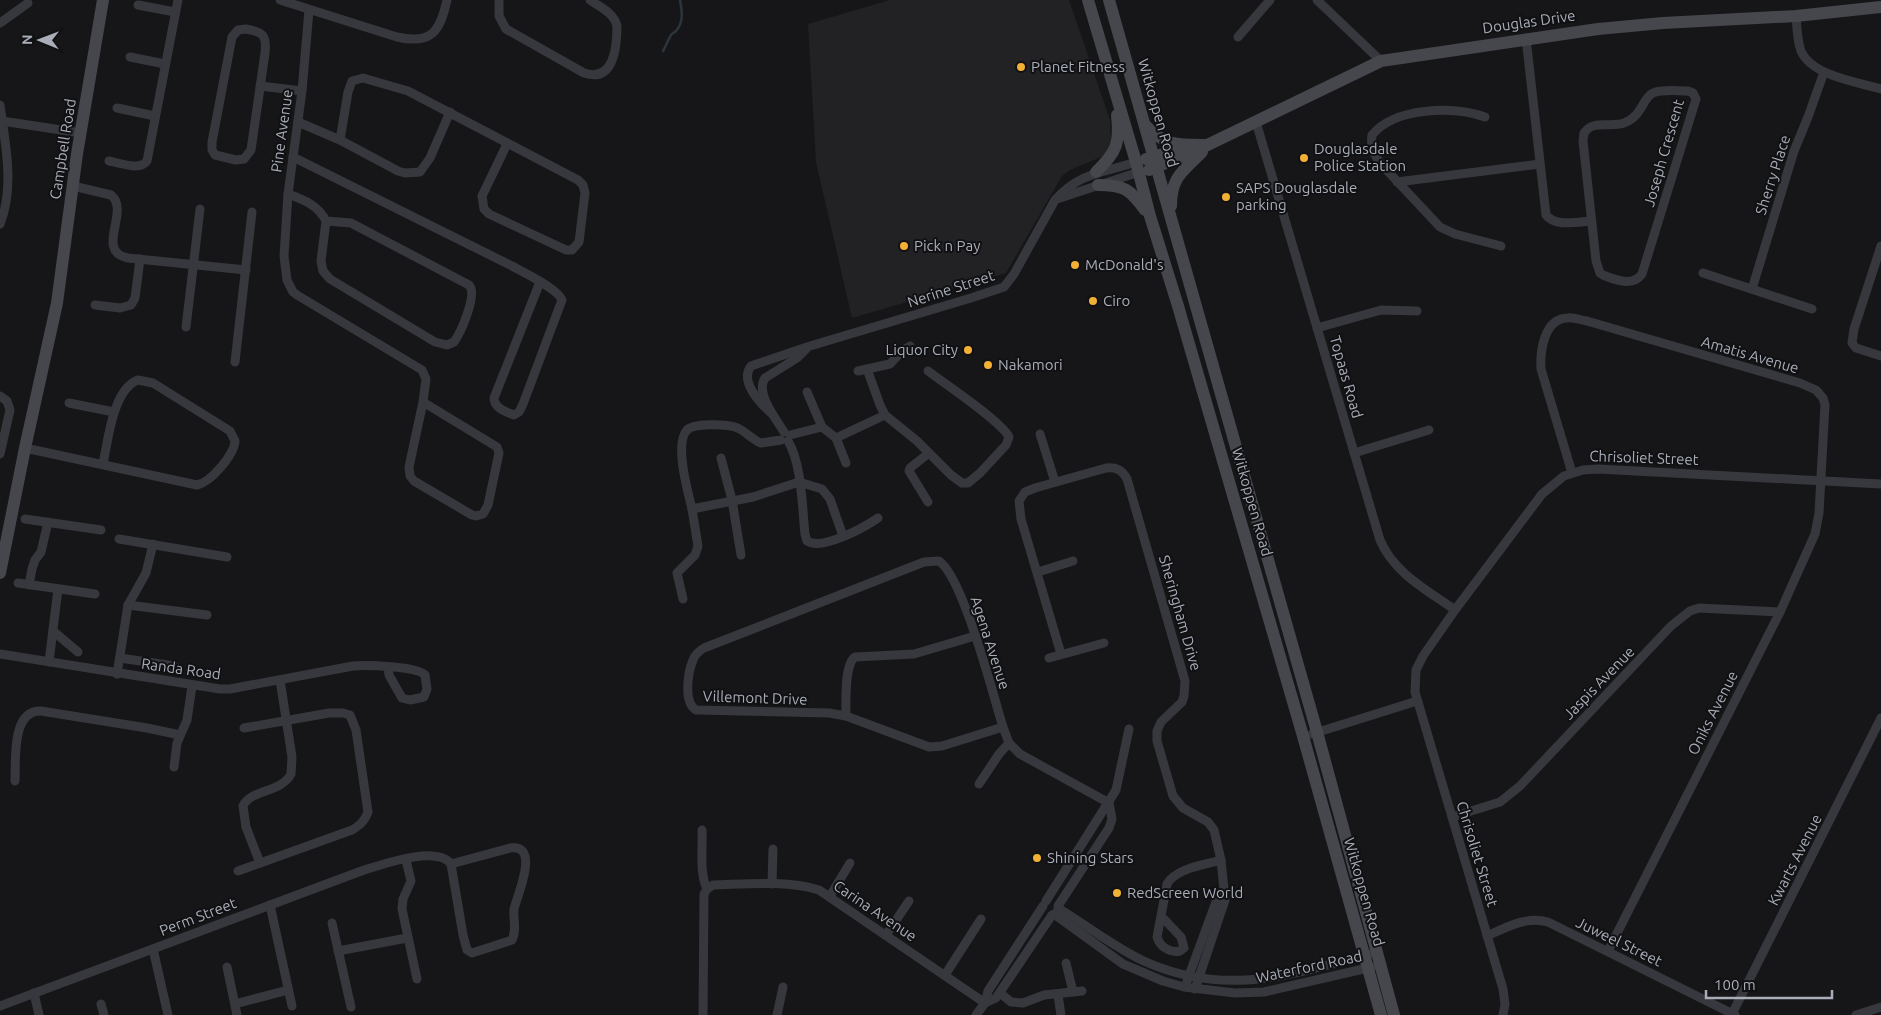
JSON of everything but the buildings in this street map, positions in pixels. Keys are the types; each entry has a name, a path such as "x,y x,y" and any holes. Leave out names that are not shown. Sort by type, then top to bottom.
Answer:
{"main road":[{"name":"Campbell Road","path":"0,574 57,303 81,133 103,0"},
{"name":"Witkoppen Road","path":"1088,0 1303,736 1371,953"},
{"name":"Witkoppen Road","path":"1110,0 1317,732 1374,966 1380,1015"},
{"name":"Douglas Drive","path":"1138,167 1155,162 1175,150 1207,145 1381,61 1526,38 1630,26 1796,16 1881,7"},
{"path":"1112,82 1118,142 1113,154 1097,178 1124,187 1150,216"},
{"path":"1145,125 1152,133 1169,143 1207,145"},
{"path":"1172,222 1171,192 1176,177 1207,145"},
{"name":"Witkoppen Road","path":"1374,966 1394,1015"}],"street":[{"path":"110,161 139,166 145,164 178,0"},
{"path":"280,0 398,37 415,40 432,34 440,24 447,0"},
{"path":"500,0 499,16 506,29 584,73 596,75 603,74 612,60 617,26 616,21 608,13 590,0"},
{"path":"1238,38 1270,0"},
{"path":"1317,0 1381,61"},
{"path":"0,22 28,3"},
{"path":"138,4 175,12"},
{"name":"Pine Avenue","path":"309,10 302,91 288,194 284,256 287,280 297,296 422,370 426,379 423,402"},
{"path":"1796,16 1801,50 1808,62 1824,72 1881,90"},
{"path":"238,30 257,31 265,38 266,53 260,86 251,150 248,156 244,159 236,160 215,155 212,150 212,137 232,37 238,30"},
{"path":"1526,38 1546,215 1557,222 1591,221"},
{"path":"130,57 165,64"},
{"name":"Sherry Place","path":"1752,289 1794,151 1824,72"},
{"path":"340,140 352,82 363,78 408,90 578,180 584,185 585,193 579,242 572,250 566,250 489,214 484,209 482,196 507,144"},
{"path":"260,86 302,91"},
{"name":"Joseph Crescent","path":"1688,91 1693,93 1696,99 1646,265 1639,279 1628,282 1609,277 1600,272 1596,261 1591,221 1583,141 1585,131 1599,124 1625,122 1637,115 1649,96 1654,92 1688,91"},
{"path":"0,105 8,177 4,211 0,224"},
{"path":"116,108 155,116"},
{"path":"1485,117 1466,111 1432,111 1399,117 1382,125 1372,135 1372,148 1381,164 1444,229 1501,246"},
{"path":"298,122 340,140 398,171 406,173 420,172 430,158 450,112"},
{"path":"2,121 81,133"},
{"name":"Topaas Road","path":"1256,122 1376,530 1389,557 1406,575 1455,610"},
{"path":"293,157 512,266 540,282 559,295 562,300 523,404 519,412 514,415 497,406 494,398 540,282"},
{"path":"1397,182 1540,164"},
{"name":"Nerine Street","path":"748,383 746,375 750,366 1004,287 1014,274 1055,200 1070,184 1138,167"},
{"path":"73,186 114,196 117,209 114,249 122,257 246,270"},
{"path":"288,194 308,202 321,211 326,221 322,262 326,276 435,342 447,345 454,342 472,300 473,291 470,285 352,223 326,221"},
{"path":"186,327 192,264 200,210"},
{"path":"235,362 252,212"},
{"path":"1881,246 1854,330 1852,343 1856,348 1881,356"},
{"path":"95,305 120,308 131,305 135,298 140,259"},
{"path":"1703,273 1812,309"},
{"path":"1317,328 1381,310 1417,311"},
{"name":"Amatis Avenue","path":"1572,472 1541,369 1545,337 1554,323 1567,318 1587,321 1800,383 1816,390 1823,398 1825,406 1821,480"},
{"name":"Nerine Street","path":"762,384 765,378 797,358 810,346"},
{"path":"910,346 902,351 890,364 863,370 885,415 917,441 958,480 962,483 968,482 980,473 1006,445 1009,437 1003,429 978,408 928,370"},
{"path":"25,448 197,485 207,482 228,458 235,445 234,438 230,431 147,380 138,380 129,385 114,412 103,464"},
{"path":"748,383 762,384 762,390 772,413 792,450 799,482 807,541 814,544 843,536 862,529 878,518"},
{"path":"748,383 756,396 772,413"},
{"path":"807,392 822,428 836,438 846,463"},
{"path":"0,396 5,398 10,407 2,435 0,454"},
{"path":"423,402 497,447 499,453 488,505 483,514 476,516 472,514 414,481 410,476 409,467 423,402"},
{"path":"69,404 114,412"},
{"path":"836,438 885,415"},
{"path":"683,599 678,573 695,555 698,546 683,467 683,441 688,429 698,426 727,426 742,430 761,444 822,428"},
{"path":"1354,453 1429,430"},
{"path":"1040,434 1055,482"},
{"path":"928,502 910,468 929,453"},
{"path":"721,458 732,500 741,555"},
{"name":"Sheringham Drive","path":"1061,654 1021,519 1019,501 1028,490 1113,468 1121,470 1127,479 1185,681 1182,702 1165,717 1159,726 1156,736 1159,748 1173,796 1184,808 1208,822 1214,830 1221,860 1225,900 1195,989"},
{"name":"Chrisoliet Street","path":"1503,1015 1504,995 1416,701 1414,686 1416,670 1423,656 1455,610 1542,494 1556,481 1572,472 1598,469 1881,484"},
{"name":"Oniks Avenue","path":"1608,951 1780,612 1815,534 1819,513 1821,480"},
{"path":"692,509 760,495 799,482 818,488 827,494 843,536"},
{"path":"25,519 100,530"},
{"path":"29,585 33,564 41,552 48,522"},
{"path":"120,539 228,557"},
{"path":"117,674 128,605 146,573 153,544"},
{"name":"Agena Avenue","path":"934,560 944,564 949,572 968,615 1002,727 1009,742 1020,754 1109,803"},
{"name":"Villemont Drive","path":"934,560 924,562 712,644 699,651 693,660 690,670 689,704 696,710 829,713 846,716 929,747 942,746 1002,727"},
{"path":"1038,572 1073,561"},
{"path":"18,583 95,594"},
{"path":"49,662 58,589"},
{"path":"128,605 207,615"},
{"name":"Jaspis Avenue","path":"1452,817 1500,802 1520,786 1671,626 1690,611 1705,608 1780,612"},
{"path":"53,631 78,652"},
{"path":"846,716 848,669 854,657 914,654 975,636"},
{"path":"1049,658 1104,643"},
{"name":"Randa Road","path":"0,654 192,686 230,689 353,666 388,667 423,672 427,689 424,697 410,700 402,698 389,675 388,667"},
{"path":"120,658 174,666"},
{"path":"260,863 246,827 243,806 249,798 281,785 291,774 293,763 280,680"},
{"path":"174,767 180,736 190,709 192,686"},
{"path":"1303,736 1416,701"},
{"path":"15,782 20,725 25,716 32,712 41,711 106,721 180,736"},
{"path":"238,871 352,830 360,826 368,812 356,730 350,715 344,713 329,714 244,728"},
{"name":"Kwarts Avenue","path":"1734,1014 1881,718"},
{"path":"976,1015 985,1003 988,991 1116,790 1129,729"},
{"path":"979,784 1009,742"},
{"path":"985,1003 996,998 1000,993 1056,911 1109,828 1112,819 1109,803"},
{"path":"702,830 703,871 707,889 704,894 703,1015"},
{"path":"518,847 523,850 524,873 515,907 514,935 512,940 472,953 467,950 451,864 510,848 518,847"},
{"path":"772,884 773,849"},
{"name":"Perm Street","path":"0,1006 374,867 430,855 437,855 448,860 451,864"},
{"path":"406,860 411,881 403,899 402,909 417,979"},
{"path":"1161,916 1165,890 1171,879 1189,870 1221,860"},
{"path":"1071,862 1083,869"},
{"path":"830,896 850,863"},
{"name":"Carina Avenue","path":"707,889 713,885 772,884 805,886 819,890 985,1003"},
{"path":"1184,988 1216,899 1224,892"},
{"path":"886,935 909,901"},
{"path":"1045,903 1055,901 1056,911"},
{"path":"1045,903 1044,912 1056,911"},
{"path":"270,905 292,1006"},
{"name":"Waterford Road","path":"1056,911 1145,961 1166,970 1198,978 1231,982 1266,979 1371,953"},
{"name":"Waterford Road","path":"1056,911 1105,952 1142,973 1184,988 1235,993 1264,992 1374,966"},
{"path":"945,975 981,919"},
{"name":"Juweel Street","path":"1487,936 1522,922 1543,921 1734,1014"},
{"path":"332,924 351,1008"},
{"path":"338,951 407,938"},
{"path":"1105,952 1111,942"},
{"path":"153,949 168,1015"},
{"path":"1014,951 1024,957"},
{"path":"1000,993 1011,1002 1019,1004 1044,996 1078,992 1066,963"},
{"path":"227,967 237,1015"},
{"path":"777,1015 783,987"},
{"path":"235,1004 288,990"},
{"path":"34,993 39,1015"},
{"path":"1058,995 1061,1015"},
{"path":"101,1004 104,1015"},
{"path":"1856,1015 1881,1007"}],"shaded area":[{"path":"890,0 1069,0 1110,120 1111,149 1106,155 1070,170 1062,176 1006,273 852,318 816,162 808,24"}],"waterway":[{"path":"663,51 671,35 679,28 682,12 680,0"}],"place":[{"name":"Planet Fitness","path":"1021,67"},
{"name":"Douglasdale Police Station","path":"1304,158"},
{"name":"SAPS Douglasdale parking","path":"1226,197"},
{"name":"Pick n Pay","path":"904,246"},
{"name":"McDonald's","path":"1075,265"},
{"name":"Ciro","path":"1093,301"},
{"name":"Liquor City","path":"968,350"},
{"name":"Nakamori","path":"988,365"},
{"name":"Shining Stars","path":"1037,858"},
{"name":"RedScreen World","path":"1117,893"}]}
